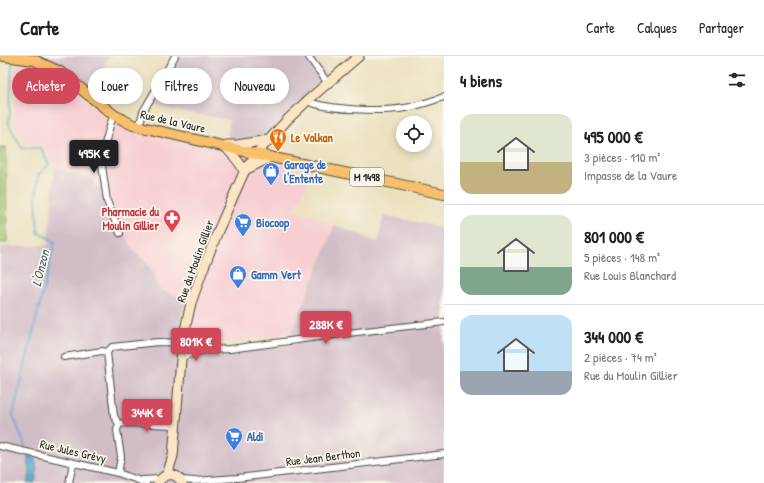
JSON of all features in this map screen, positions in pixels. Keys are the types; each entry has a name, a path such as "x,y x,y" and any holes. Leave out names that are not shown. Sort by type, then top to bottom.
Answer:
{"main road":[{"name":"M 1498","path":"4,56 14,57"},
{"name":"Rue du Moulin Gillier","path":"171,479 181,357 191,303 202,272 245,171 256,154 268,140 327,82 358,56"},
{"name":"Rue de la Vaure","path":"14,57 34,58 60,72 114,115 139,127 224,146 268,140"},
{"name":"M 1498","path":"224,146 444,194"},
{"path":"224,146 240,162 245,171 271,157"}],"street":[{"path":"139,127 143,112 175,56"},
{"path":"308,56 327,82"},
{"path":"307,101 321,106 353,109 395,109 406,108 444,97"},
{"path":"114,115 101,158 107,202 120,234"},
{"path":"107,352 112,347 158,342 183,342 198,349 206,350 230,349 444,322"},
{"path":"181,357 206,350"},
{"path":"64,357 102,351 107,352"},
{"path":"107,352 114,416 119,424"},
{"path":"119,424 175,425"},
{"path":"118,473 121,457 117,430 119,424"},
{"name":"Rue Jules Grévy","path":"0,446 118,473 143,481 171,479"},
{"name":"Rue Jean Berthon","path":"171,479 202,482 444,454"},
{"path":"69,483 73,463"}],"shaded area":[{"path":"40,56 109,56 104,68 88,68 88,89 80,83 80,68 61,68"},
{"path":"181,56 313,56 327,75 262,138 227,142 229,120 154,105 212,104 212,68 174,68"},
{"path":"15,62 40,68 15,68"},
{"path":"80,94 88,101 88,104 91,104 116,124 134,131 246,154 314,171 295,209 335,225 292,333 209,345 191,325 197,302 160,290 148,264 133,250 94,187 94,180 55,167 44,146 25,142 15,126 15,104 80,104"},
{"path":"55,167 94,180 94,187 106,187 112,209 133,250 148,264 160,290 186,299 179,325 176,349 191,359 291,345 292,333 335,225 378,242 384,215 444,228 444,483 0,483 0,247 48,245"}],"green space":[{"path":"0,147 6,147 7,243 0,243"}],"water":[{"path":"28,455 34,458 37,467 35,483 27,483 30,474"}],"waterway":[{"name":"L'Onzon","path":"12,62 9,125 22,148 41,148 49,165 38,175 36,198 38,232 55,242 13,415 25,446"}],"place":[{"name":"Le Volkan","path":"278,152"},
{"name":"Garage de l'Entente","path":"271,186"},
{"name":"Pharmacie du Moulin Gillier","path":"172,233"},
{"name":"Biocoop","path":"243,237"},
{"name":"Gamm Vert","path":"238,289"},
{"name":"Aldi","path":"234,451"}]}
